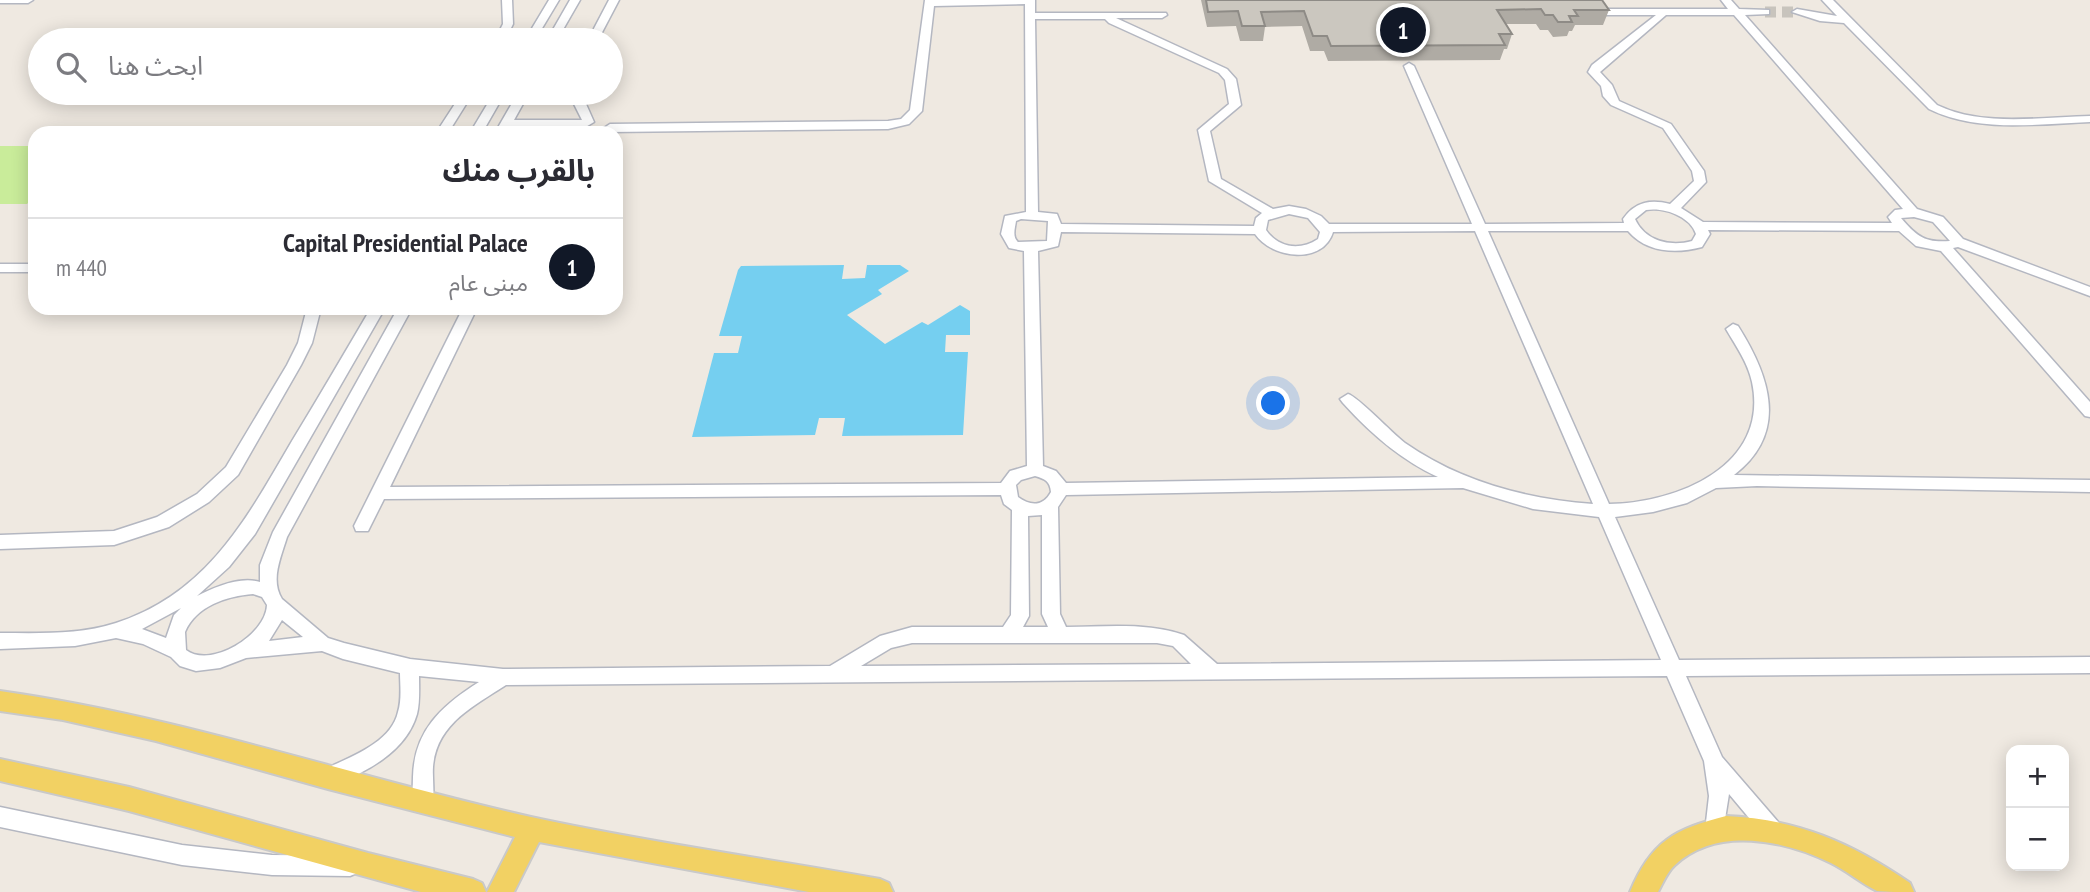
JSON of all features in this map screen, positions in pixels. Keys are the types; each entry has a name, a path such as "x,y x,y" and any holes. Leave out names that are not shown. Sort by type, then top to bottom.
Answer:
{"main road":[{"path":"0,701 63,710 156,730 328,778 532,829 880,892"},
{"path":"0,770 129,799 368,866 474,892"},
{"path":"1643,892 1656,867 1682,844 1715,831 1733,828 1772,830 1818,843 1841,853 1901,892"},
{"path":"500,892 532,829"}],"street":[{"path":"0,0 28,0"},
{"path":"506,28 507,0"},
{"path":"537,28 554,0"},
{"path":"559,28 575,0"},
{"path":"599,28 614,0"},
{"path":"610,28 624,0"},
{"path":"1726,0 1913,213"},
{"path":"1827,0 1933,107 1945,114 1967,119 2090,119"},
{"path":"623,130 888,125 905,122 916,111 930,1 1030,1 1032,215"},
{"path":"1606,12 1765,12"},
{"path":"1662,12 1660,17 1596,67 1594,72 1606,85 1609,96 1615,103 1667,126 1698,171 1700,182 1673,209"},
{"path":"1797,12 1820,18 1847,20"},
{"path":"1030,16 1162,15"},
{"path":"1108,16 1113,21 1219,69 1228,76 1234,107 1208,123 1203,130 1212,174 1221,186 1271,213"},
{"path":"543,19 564,19"},
{"path":"1409,66 1714,761 1719,796 1715,831"},
{"path":"446,126 460,105"},
{"path":"480,126 492,105"},
{"path":"505,126 516,105"},
{"path":"580,105 583,126"},
{"path":"590,126 607,121 607,126"},
{"path":"1326,228 1326,237 1321,244 1298,250 1274,246 1259,230 1262,218 1271,213 1289,210 1315,217 1326,228 1631,227 1651,242 1680,248 1700,241 1703,234 1692,218 1673,209 1652,206 1636,210 1629,219 1631,227"},
{"path":"1958,242 1955,245 1917,242 1894,218 1895,214 1928,214 1940,219 1958,242 2090,292"},
{"path":"1032,215 1052,217 1055,229 1053,243 1017,246 1009,239 1011,218 1032,215"},
{"path":"1700,226 1902,227"},
{"path":"1055,229 1259,230"},
{"path":"1943,245 2090,412"},
{"path":"1031,246 1035,470"},
{"path":"0,268 28,268"},
{"path":"0,279 28,279"},
{"path":"0,541 114,538 163,522 203,498 232,471 295,365 305,343 312,315"},
{"path":"177,651 175,636 178,628 191,611 197,596 240,542 374,315"},
{"path":"243,652 269,628 276,611 272,598 270,565 279,537 401,315"},
{"path":"362,526 467,315"},
{"path":"1348,399 1373,426 1418,459 1468,484 1527,502 1568,509 1605,511 1642,508 1693,495 1716,482 1743,458 1756,436 1761,396 1754,368 1733,329"},
{"path":"1743,458 1771,480"},
{"path":"1415,484 1421,472 1418,459"},
{"path":"1008,635 1020,616 1020,517 1007,489 1016,475 1035,470 1053,476 1060,489 1050,516 1050,595 1051,614 1060,635"},
{"path":"1716,482 1771,480 2090,486"},
{"path":"1060,489 1468,484"},
{"path":"378,493 1007,489"},
{"path":"1020,517 1050,516"},
{"path":"0,641 68,638 118,631 197,596 253,587 272,598 322,643 375,660 410,667 503,677 2090,665"},
{"path":"1020,594 1036,591 1050,595"},
{"path":"118,631 146,637 177,651 189,661 209,663 243,652 322,643"},
{"path":"830,676 874,648 899,636 1168,636 1187,647 1213,671"},
{"path":"328,778 384,746 400,731 408,715 410,667"},
{"path":"423,803 425,752 433,733 447,717 503,677"},
{"path":"1714,761 1772,830"},
{"path":"0,817 98,839 226,861 368,866"}],"green space":[{"path":"0,146 28,146 28,203 0,204"}],"water":[{"path":"844,265 842,279 865,278 867,265 900,265 909,271 878,290 882,294 847,315 885,344 922,322 928,325 960,305 970,311 970,335 946,335 945,352 968,352 963,435 842,436 845,418 819,418 815,435 692,437 714,353 738,353 742,336 719,336 741,266"}],"building":[{"path":"1206,0 1602,0 1609,10 1574,10 1578,16 1569,16 1572,22 1558,22 1553,15 1545,15 1541,9 1497,10 1512,34 1499,34 1505,45 1331,46 1327,36 1313,36 1304,11 1261,12 1265,26 1242,26 1238,11 1208,12"}],"tunnel":[{"path":"1765,12 1797,12"}],"place":[{"name":"Capital Presidential Palace","path":"1403,30"}]}
